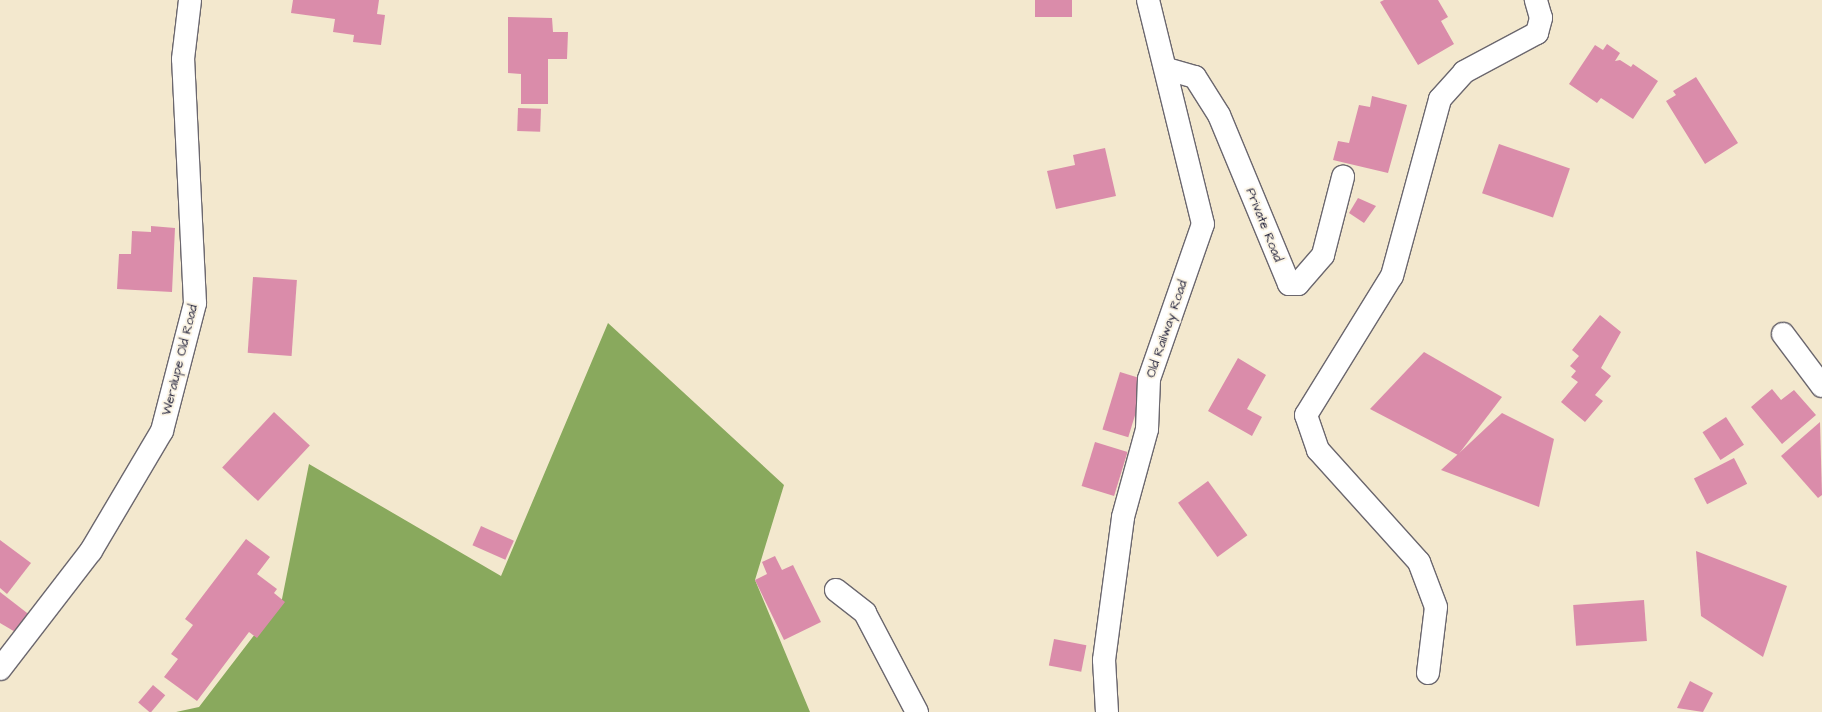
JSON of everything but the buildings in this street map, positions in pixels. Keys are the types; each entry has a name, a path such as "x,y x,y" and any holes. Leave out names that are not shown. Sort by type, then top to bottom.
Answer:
{"street":[{"name":"Weralupe Old Road","path":"0,669 91,552 162,432 195,303 183,59 190,0"},
{"name":"Old Railway Road","path":"1107,712 1104,660 1123,517 1147,428 1149,379 1203,224 1167,69 1148,0"},
{"path":"1428,673 1436,607 1419,562 1318,450 1306,415 1392,276 1440,99 1464,72 1537,33 1542,18 1536,0"},
{"name":"Private Road","path":"1167,69 1195,78 1219,115 1289,284 1298,284 1323,255 1344,177"},
{"path":"1783,334 1822,386"},
{"path":"836,590 865,613 917,712"}],"green space":[{"path":"608,323 784,485 755,580 810,712 176,712 199,707 282,599 309,464 501,576"}]}
